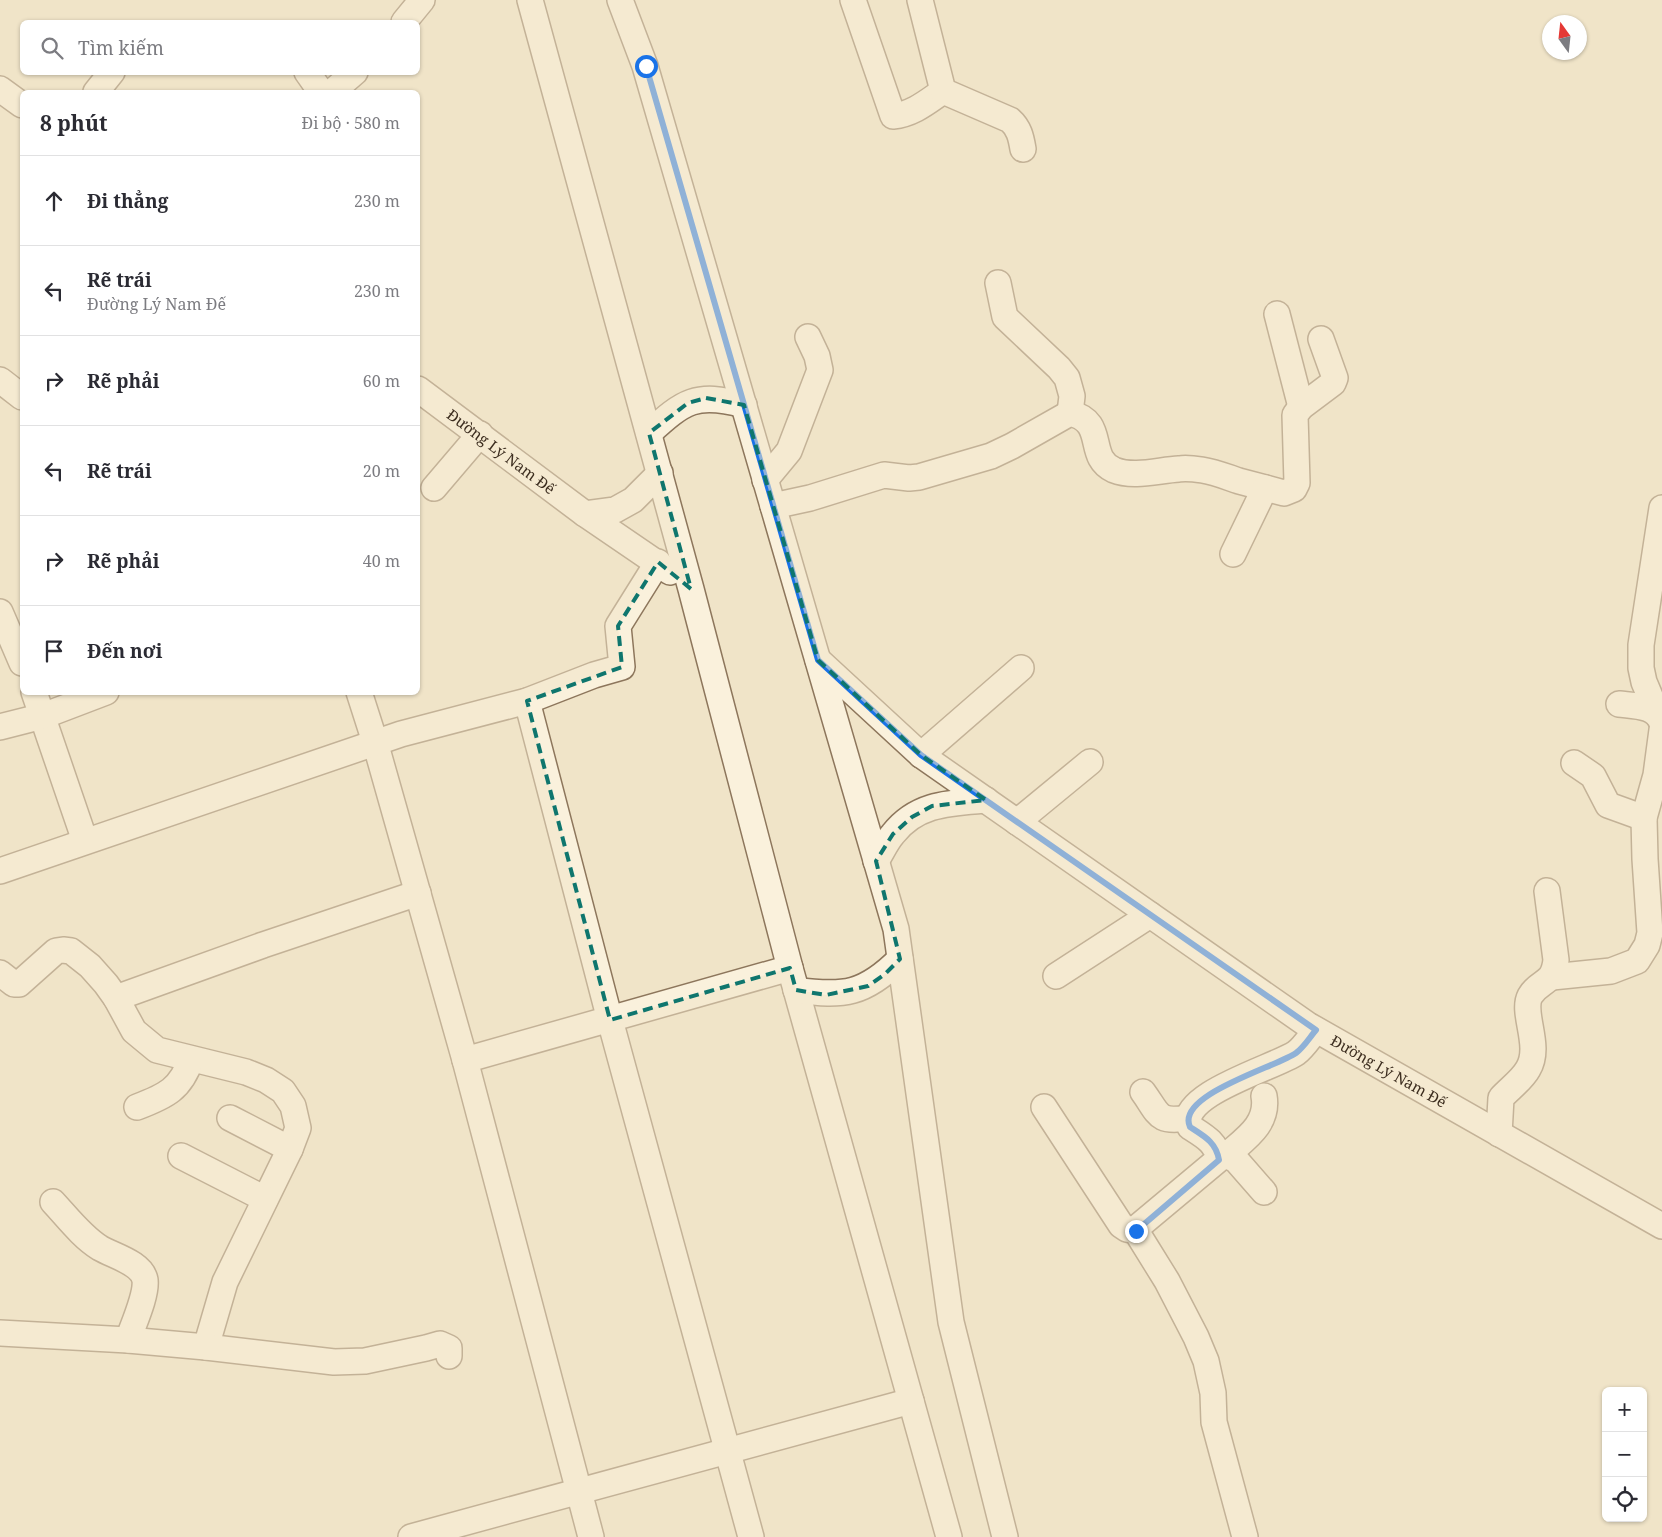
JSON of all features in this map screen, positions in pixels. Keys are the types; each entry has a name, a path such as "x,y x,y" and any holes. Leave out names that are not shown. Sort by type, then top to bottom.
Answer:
{"street":[{"path":"406,20 422,0"},
{"path":"530,0 692,588 793,979 949,1537"},
{"path":"620,0 646,66 896,929 950,1322 1005,1537"},
{"path":"852,0 893,116 904,115 913,111 943,90"},
{"path":"920,0 943,90"},
{"path":"98,90 110,75"},
{"path":"309,75 319,90"},
{"path":"334,90 352,75"},
{"path":"0,90 20,104"},
{"path":"943,90 1010,120 1016,125 1020,133 1023,149"},
{"path":"998,283 1005,318 1068,378 1072,396 1070,413"},
{"path":"1276,314 1301,407"},
{"path":"765,480 789,451 820,370 817,356 808,337"},
{"path":"773,506 810,498 884,475 909,478 919,477 991,456 1070,413 1087,420 1100,456 1105,464 1121,472 1151,472 1180,468 1204,470 1284,493 1294,489 1297,483 1296,415 1301,407 1334,383 1336,378 1320,339"},
{"path":"0,380 20,395"},
{"name":"Đường Lý Nam Đế","path":"420,390 585,514 658,562 692,588"},
{"path":"649,433 670,414 688,403 706,398 744,405"},
{"path":"434,488 480,434"},
{"path":"585,514 615,510 633,500 660,473"},
{"path":"1233,554 1265,488"},
{"path":"1499,1134 1501,1098 1528,1070 1534,1050 1528,1006 1529,997 1552,977 1610,971 1636,960 1647,946 1650,933 1644,818 1656,775 1661,723 1644,682 1641,668 1641,645 1662,508"},
{"path":"0,871 375,742 527,701 594,675 622,667 618,626 658,562"},
{"path":"0,612 20,658"},
{"name":"Đường Lý Nam Đế","path":"818,660 921,755 1316,1030 1662,1226"},
{"path":"921,755 1021,668"},
{"path":"35,695 85,841"},
{"path":"0,727 43,716 98,695"},
{"path":"360,695 465,1060 591,1537"},
{"path":"527,701 610,1020 751,1537"},
{"path":"1619,704 1649,708 1661,723"},
{"path":"1017,822 1090,762"},
{"path":"1574,763 1593,776 1608,805 1644,818"},
{"path":"876,861 893,834 912,817 932,806 986,800"},
{"path":"1547,891 1556,960 1552,977"},
{"path":"116,998 263,945 418,893"},
{"path":"1056,976 1150,915"},
{"path":"0,973 14,984 19,984 50,954 56,951 70,951 90,966 106,984 134,1031 157,1050 246,1072 266,1080 283,1091 293,1106 298,1128 290,1149 225,1282 206,1347"},
{"path":"465,1060 610,1020 793,979 826,995 848,992 868,986 885,974 900,959"},
{"path":"1264,1192 1244,1166 1222,1153 1205,1136 1190,1127 1187,1118 1190,1110 1209,1094 1296,1053 1316,1030"},
{"path":"137,1107 157,1100 169,1093 186,1075 191,1059"},
{"path":"1143,1092 1162,1118 1172,1121 1187,1118"},
{"path":"1136,1231 1219,1160 1222,1153 1256,1129 1262,1119 1265,1104 1264,1096"},
{"path":"1044,1107 1121,1226 1136,1231 1167,1281 1196,1337 1206,1361 1213,1393 1214,1422 1245,1537"},
{"path":"230,1118 290,1149"},
{"path":"181,1156 265,1199"},
{"path":"53,1202 98,1247 139,1268 145,1281 144,1295 128,1340"},
{"path":"0,1333 128,1340 334,1362 364,1361 440,1344 449,1348 449,1356"},
{"path":"410,1537 911,1401"}],"highlighted area":[{"path":"706,398 744,405 818,660 921,755 986,800 932,806 912,817 893,834 876,861 900,959 885,974 868,986 826,995 796,990 790,968 610,1020 527,701 622,667 618,626 658,562 691,589 649,433 688,403"}],"route":[{"path":"646,66 818,660 921,755 1316,1030 1296,1053 1209,1094 1190,1110 1187,1118 1190,1127 1214,1144 1218,1151 1219,1160 1140,1225 1136,1231"}]}
